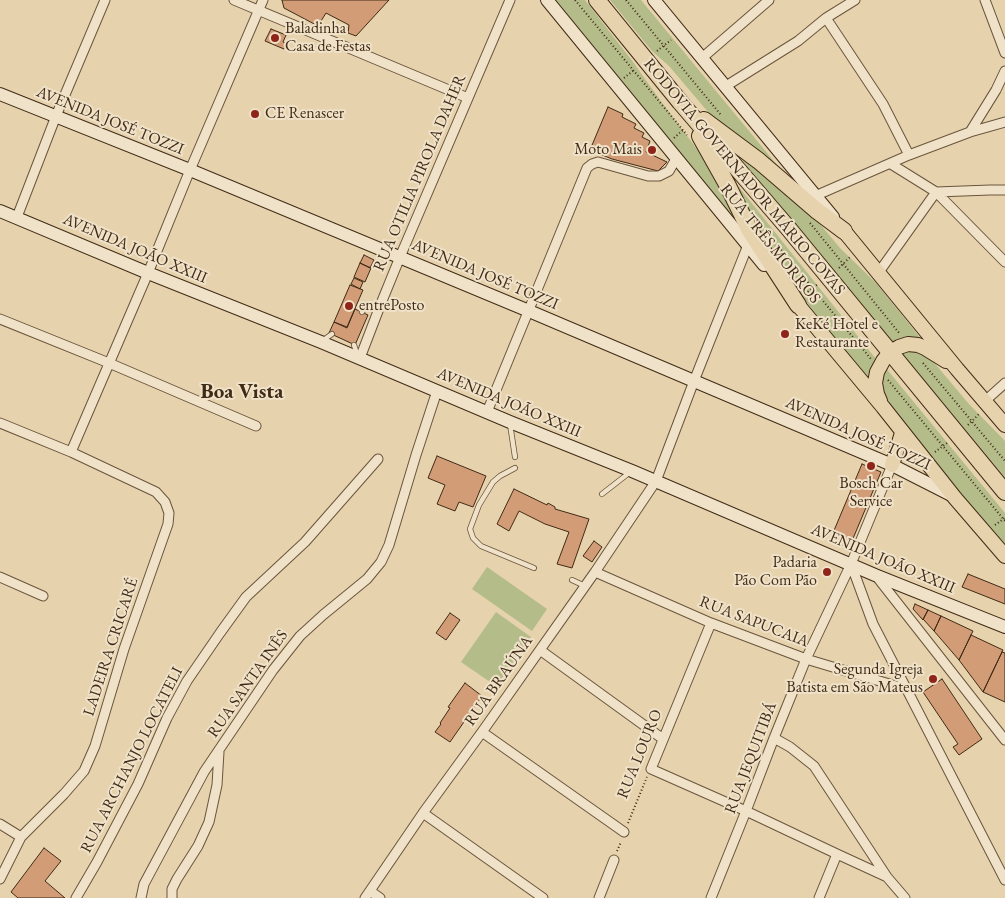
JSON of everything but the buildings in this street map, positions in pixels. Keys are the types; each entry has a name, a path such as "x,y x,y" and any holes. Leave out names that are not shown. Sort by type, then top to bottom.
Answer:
{"highway":[{"name":"RODOVIA GOVERNADOR MÁRIO COVAS","path":"597,0 680,102 789,229 1005,492"},
{"path":"680,102 759,162 844,231"},
{"path":"680,102 728,186 750,230 798,306"}],"main road":[{"path":"844,231 1005,425"},
{"name":"RUA TRÊS MORROS","path":"798,306 883,407 953,496 1005,556"},
{"path":"883,407 877,394 878,368 890,352 899,347 908,344 918,345 957,369"},
{"path":"892,465 902,433"}],"street":[{"path":"17,217 56,116 105,0"},
{"path":"234,0 468,98"},
{"path":"70,452 263,0"},
{"name":"RUA OTILIA PIROLA DAHER","path":"359,358 510,0"},
{"name":"RUA TRÊS MORROS","path":"547,0 798,306"},
{"path":"654,0 844,231"},
{"path":"702,58 768,0"},
{"path":"726,86 798,41 826,18 854,0"},
{"path":"985,0 1005,53"},
{"path":"826,18 883,104 909,155"},
{"path":"970,132 996,90 1005,71"},
{"name":"AVENIDA JOSÉ TOZZI","path":"0,94 190,170 529,311 892,465 953,496"},
{"path":"816,196 909,155 970,132 1005,122"},
{"path":"487,412 587,168 598,162 648,176 659,176 669,171 677,157"},
{"path":"891,164 936,192 1005,262"},
{"path":"936,192 1005,190"},
{"path":"879,272 936,192"},
{"name":"AVENIDA JOÃO XXIII","path":"0,211 1005,627"},
{"name":"RUA BRAÚNA","path":"368,894 423,813 595,572 656,481 748,245"},
{"path":"0,319 256,426"},
{"path":"985,401 1005,383"},
{"name":"RUA SANTA INÊS","path":"141,898 144,884 159,853 204,772 274,670 300,636 367,579 381,562 389,545 437,391"},
{"name":"LADEIRA CRICARÉ","path":"0,423 70,452 156,492 165,502 169,513 168,524 124,649 95,746 84,771 21,837 0,879"},
{"name":"RUA ARCHANJO LOCATELI","path":"76,898 138,784 167,718 187,681 214,641 246,598 305,542 378,459"},
{"name":"RUA JEQUITIBÁ","path":"711,898 806,658 852,564 892,465"},
{"path":"852,564 873,624 1005,880"},
{"name":"RUA SAPUCAIA","path":"595,572 711,622 806,658 906,689"},
{"path":"875,574 1005,740"},
{"path":"0,577 43,596"},
{"name":"RUA LOURO","path":"650,769 711,622"},
{"path":"540,650 663,739"},
{"path":"482,732 624,832"},
{"path":"774,738 790,746 814,766 887,877 905,898"},
{"path":"172,898 172,890 176,878 198,846 210,822 217,785 219,752"},
{"path":"650,769 746,811 887,877"},
{"path":"423,813 543,898"},
{"path":"0,824 21,837"},
{"path":"819,898 837,854"},
{"path":"599,898 614,860"},
{"path":"368,894 380,898"}],"lane":[{"path":"362,312 367,304 380,306"},
{"path":"320,342 332,334"},
{"path":"354,345 359,358"},
{"path":"510,422 515,457"},
{"path":"515,468 493,482 479,505 470,529 473,538 481,546 534,568"},
{"path":"602,494 632,471"},
{"path":"572,580 585,586"}],"path":[{"path":"575,0 688,137"},
{"path":"626,0 723,118"},
{"path":"808,221 1005,461"},
{"path":"772,238 1005,521"},
{"name":"RUA LOURO","path":"614,860 650,769"}],"green space":[{"path":"551,0 585,0 718,177 752,244"},
{"path":"610,0 641,0 796,188 720,126 669,66 652,51"},
{"path":"728,143 814,217 840,248 876,283 922,340 894,344"},
{"path":"723,167 876,359 870,369 867,384 828,334 821,320 781,272"},
{"path":"920,351 931,359 968,403 1005,441 1005,477 902,353"},
{"path":"885,367 1005,513 1005,551 885,405 879,379"},
{"path":"487,567 547,609 532,631 472,589"},
{"path":"496,612 531,637 496,686 461,662"}],"place":[{"name":"Baladinha Casa de Festas","path":"275,38"},
{"name":"CE Renascer","path":"255,114"},
{"name":"Moto Mais","path":"652,150"},
{"name":"entrePosto","path":"349,306"},
{"name":"KeKé Hotel e Restaurante","path":"785,334"},
{"name":"Bosch Car Service","path":"871,466"},
{"name":"Padaria Pão Com Pão","path":"827,572"},
{"name":"Segunda Igreja Batista em São Mateus","path":"933,679"}],"district":[{"name":"Boa Vista","path":"242,392"}]}
